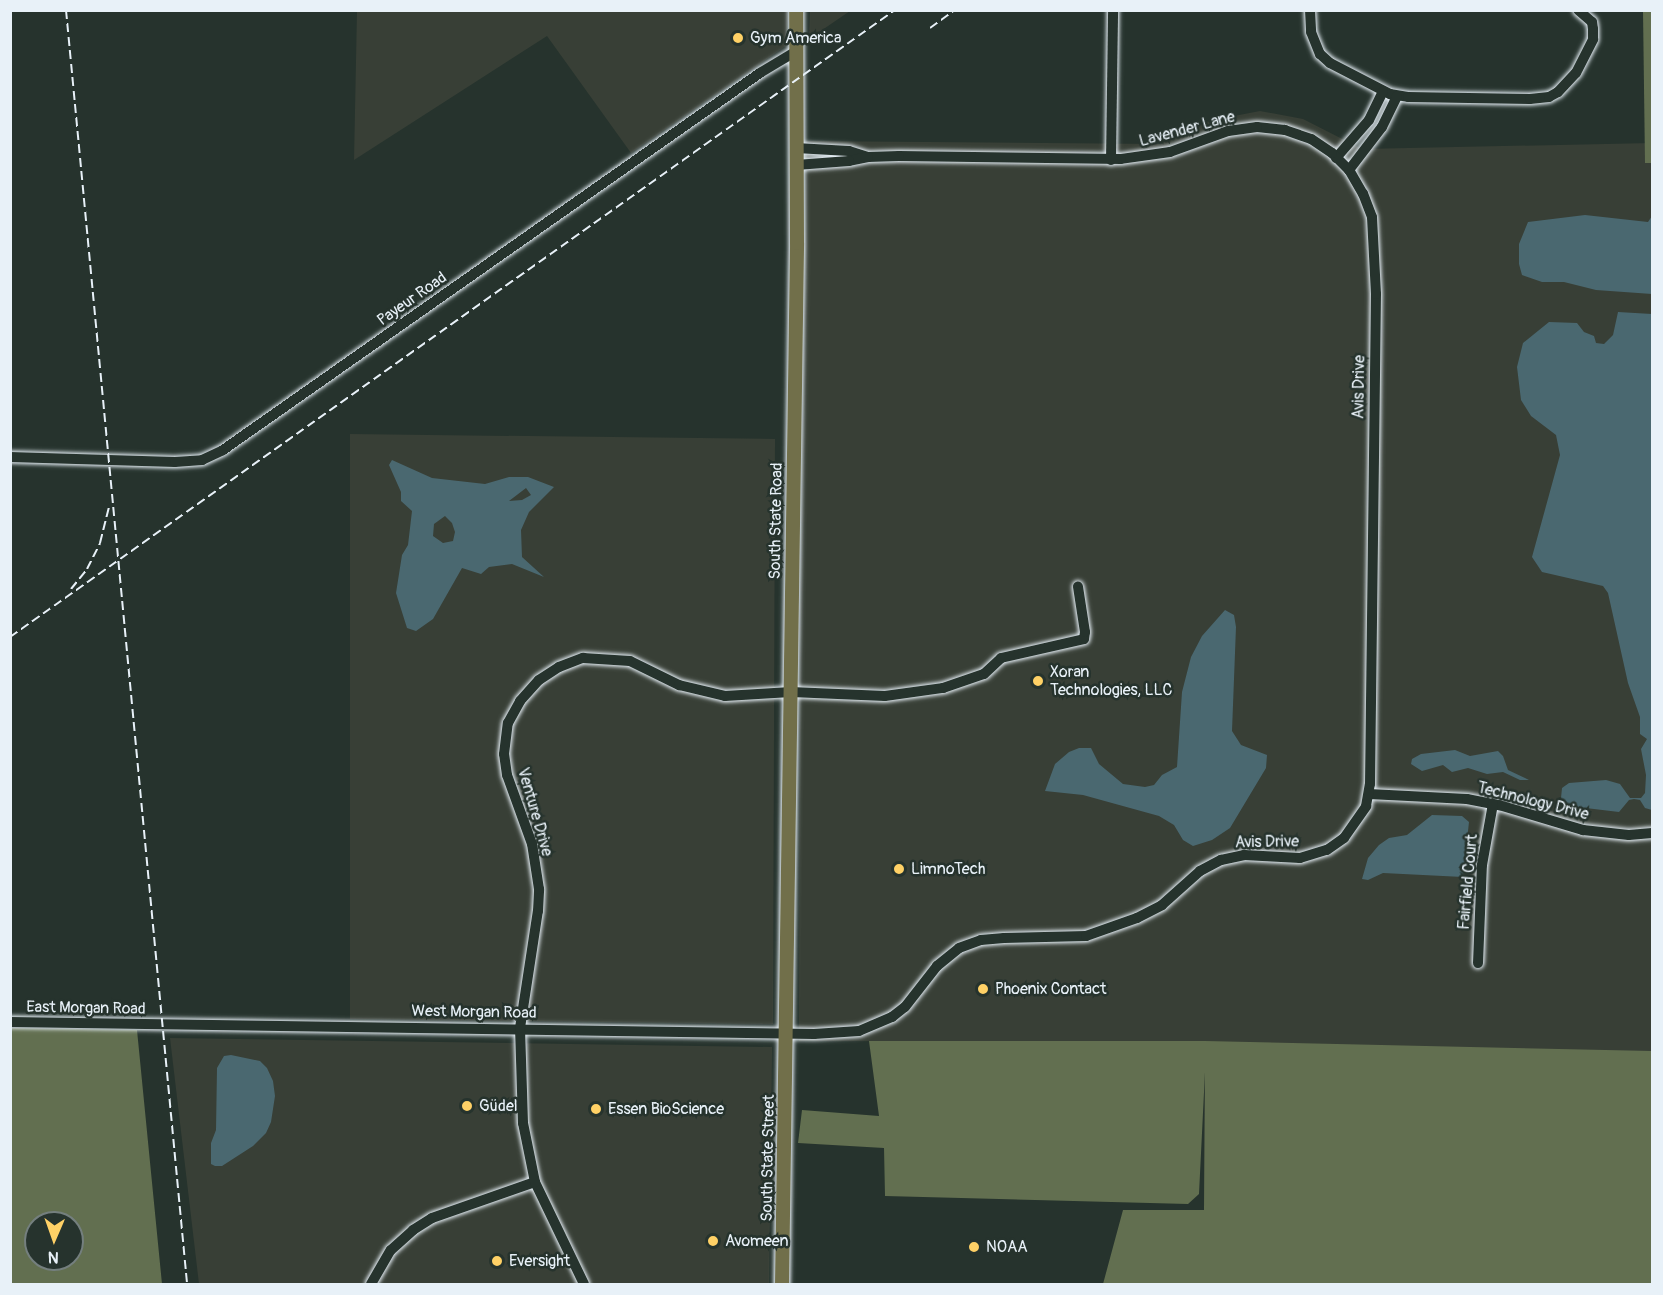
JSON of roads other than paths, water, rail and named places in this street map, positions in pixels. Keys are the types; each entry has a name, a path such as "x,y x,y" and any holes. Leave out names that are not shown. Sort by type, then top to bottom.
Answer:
{"main road":[{"name":"South State Road","path":"787,1032 796,10"},
{"name":"South State Street","path":"782,1284 787,1032"}],"street":[{"path":"1111,160 1113,10"},
{"path":"1310,10 1311,32 1320,54 1330,63 1383,91 1397,96 1530,99 1549,97 1567,84 1593,39 1592,22 1578,10"},
{"name":"Payeur Road","path":"10,457 175,462 202,460 223,450 760,73 795,52"},
{"path":"1336,158 1369,120 1383,91"},
{"path":"1349,170 1382,127 1397,96"},
{"name":"Lavender Lane","path":"796,165 849,161 867,157 1111,160 1147,157 1194,145 1228,131 1257,127 1285,130 1311,139 1349,170 1363,194 1372,217 1375,281"},
{"name":"Lavender Lane","path":"796,148 849,151 867,157"},
{"name":"Avis Drive","path":"787,1032 834,1034 859,1031 892,1017 916,997 948,956 970,944 1004,938 1086,936 1137,918 1162,905 1200,871 1221,860 1244,855 1292,859 1322,852 1339,842 1352,828 1366,806 1369,794 1375,281"},
{"name":"Venture Drive","path":"584,1284 535,1182 522,1123 520,1028 538,911 538,889 532,844 507,775 504,754 508,723 520,702 539,680 559,666 583,658 630,661 699,692 725,696 791,692 854,696 917,693 984,674 1001,658 1084,639 1078,587"},
{"name":"Technology Drive","path":"1369,794 1467,799 1493,804 1583,830 1607,834 1653,833"},
{"name":"Fairfield Court","path":"1478,963 1482,865 1493,804"},
{"name":"East Morgan Road","path":"10,1022 161,1024"},
{"name":"West Morgan Road","path":"161,1024 787,1032"},
{"path":"371,1284 391,1250 412,1230 432,1218 535,1182"}],"water":[{"path":"1585,215 1648,222 1652,216 1652,294 1596,290 1564,282 1542,282 1522,275 1519,264 1519,244 1528,222"},
{"path":"1618,312 1652,314 1652,810 1645,808 1640,800 1634,799 1629,800 1619,812 1569,806 1561,798 1562,788 1569,783 1606,780 1620,784 1630,798 1641,798 1645,793 1646,775 1641,749 1647,739 1640,734 1640,717 1628,683 1608,593 1603,586 1542,572 1532,557 1560,455 1556,435 1531,416 1521,400 1517,367 1523,343 1549,322 1577,323 1584,332 1594,336 1596,343 1604,344 1613,335"},
{"path":"392,460 432,478 485,484 509,477 528,477 554,487 529,512 521,530 522,557 544,577 512,564 489,567 481,574 462,568 433,619 416,631 407,628 396,593 402,555 408,545 412,511 401,501 401,492 389,465","holes":["526,488 531,495 522,500 509,501","445,516 452,523 455,532 453,541 443,543 433,536 434,524"]},
{"path":"1225,610 1234,615 1236,627 1232,731 1241,745 1267,755 1266,768 1230,828 1212,840 1193,846 1183,840 1174,825 1159,816 1083,795 1045,791 1055,764 1069,752 1079,748 1091,748 1099,764 1123,784 1145,787 1154,785 1162,775 1177,767 1182,692 1191,657 1202,636"},
{"path":"1455,750 1470,756 1498,751 1503,756 1508,770 1529,780 1520,780 1503,772 1487,774 1468,768 1452,772 1443,765 1422,771 1411,764 1412,759 1421,754"},
{"path":"1432,815 1462,816 1469,822 1463,877 1383,873 1368,880 1362,879 1368,858 1379,845 1389,838 1407,835"},
{"path":"231,1055 260,1061 267,1068 273,1081 275,1096 271,1122 266,1133 253,1146 222,1166 215,1166 211,1164 211,1143 216,1130 217,1068 224,1056"}],"railway":[{"path":"66,10 187,1284"},
{"path":"10,637 895,10"},
{"path":"930,28 955,10"},
{"path":"71,589 87,569 100,543 109,506"}],"place":[{"name":"Gym America","path":"738,38"},
{"name":"Xoran Technologies, LLC","path":"1038,681"},
{"name":"LimnoTech","path":"899,869"},
{"name":"Phoenix Contact","path":"983,989"},
{"name":"Güdel","path":"467,1106"},
{"name":"Essen BioScience","path":"596,1109"},
{"name":"Avomeen","path":"713,1241"},
{"name":"NOAA","path":"974,1247"},
{"name":"Eversight","path":"497,1261"}]}
